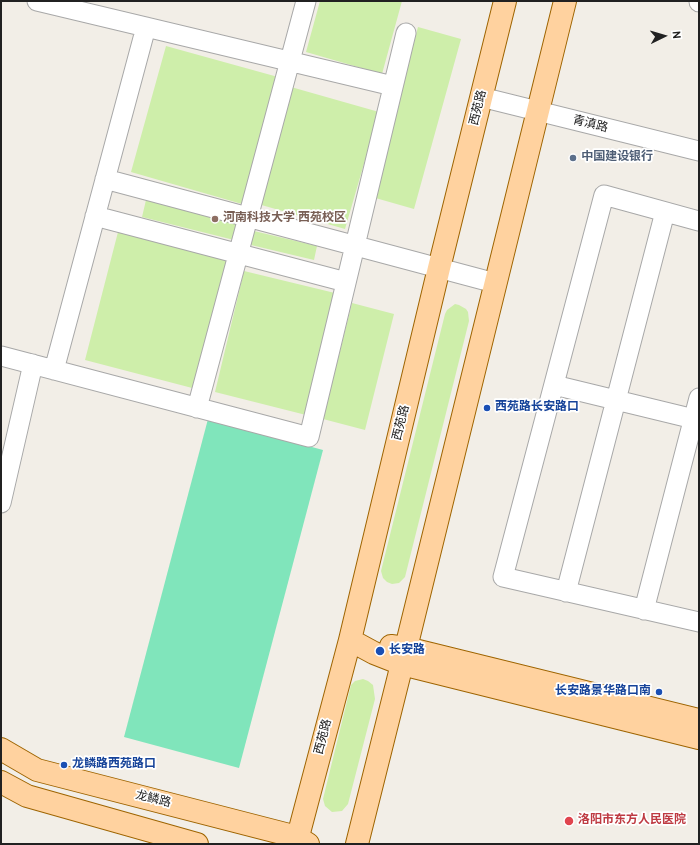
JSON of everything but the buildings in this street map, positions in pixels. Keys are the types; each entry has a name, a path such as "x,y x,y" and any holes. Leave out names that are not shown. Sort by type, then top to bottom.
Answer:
{"main road":[{"name":"西苑路","path":"300,842 505,1"},
{"path":"357,844 565,1"},
{"path":"350,640 374,653 404,656 699,720"},
{"path":"404,656 699,738"},
{"name":"龙鳞路","path":"1,749 37,770 300,842"},
{"path":"3,785 27,796 197,844"}],"street":[{"path":"37,1 393,86"},
{"path":"197,408 306,1"},
{"path":"54,370 146,27"},
{"path":"1,356 309,437 406,33"},
{"name":"青滇路","path":"482,97 537,112 699,151"},
{"path":"105,180 495,283"},
{"path":"699,221 604,195 503,577 699,622"},
{"path":"566,592 665,212"},
{"path":"95,216 346,282"},
{"path":"1,503 33,364"},
{"path":"554,385 694,419"},
{"path":"644,610 699,398"}],"green space":[{"path":"320,1 402,1 382,74 306,52"},
{"path":"418,27 461,39 414,209 372,197"},
{"path":"166,46 278,77 242,204 131,172"},
{"path":"291,87 379,112 345,229 258,204"},
{"path":"146,200 238,223 234,240 142,217"},
{"path":"254,231 317,246 314,260 251,245"},
{"path":"118,232 229,261 196,389 85,360"},
{"path":"244,271 339,294 310,416 215,392"},
{"path":"352,303 394,314 365,430 323,419"},
{"path":"455,304 466,309 468,312 469,321 405,577 399,583 392,584 383,578 381,571 445,314 447,310"},
{"path":"208,419 323,450 239,768 124,737"},
{"path":"363,679 373,685 375,699 348,804 342,811 332,812 325,806 323,799 351,685 355,681"}],"place":[{"name":"中国建设银行","path":"573,158"},
{"name":"河南科技大学 西苑校区","path":"215,219"},
{"name":"西苑路长安路口","path":"487,408"},
{"name":"长安路","path":"380,651"},
{"name":"长安路景华路口南","path":"659,692"},
{"name":"龙鳞路西苑路口","path":"64,765"},
{"name":"洛阳市东方人民医院","path":"569,821"}]}
